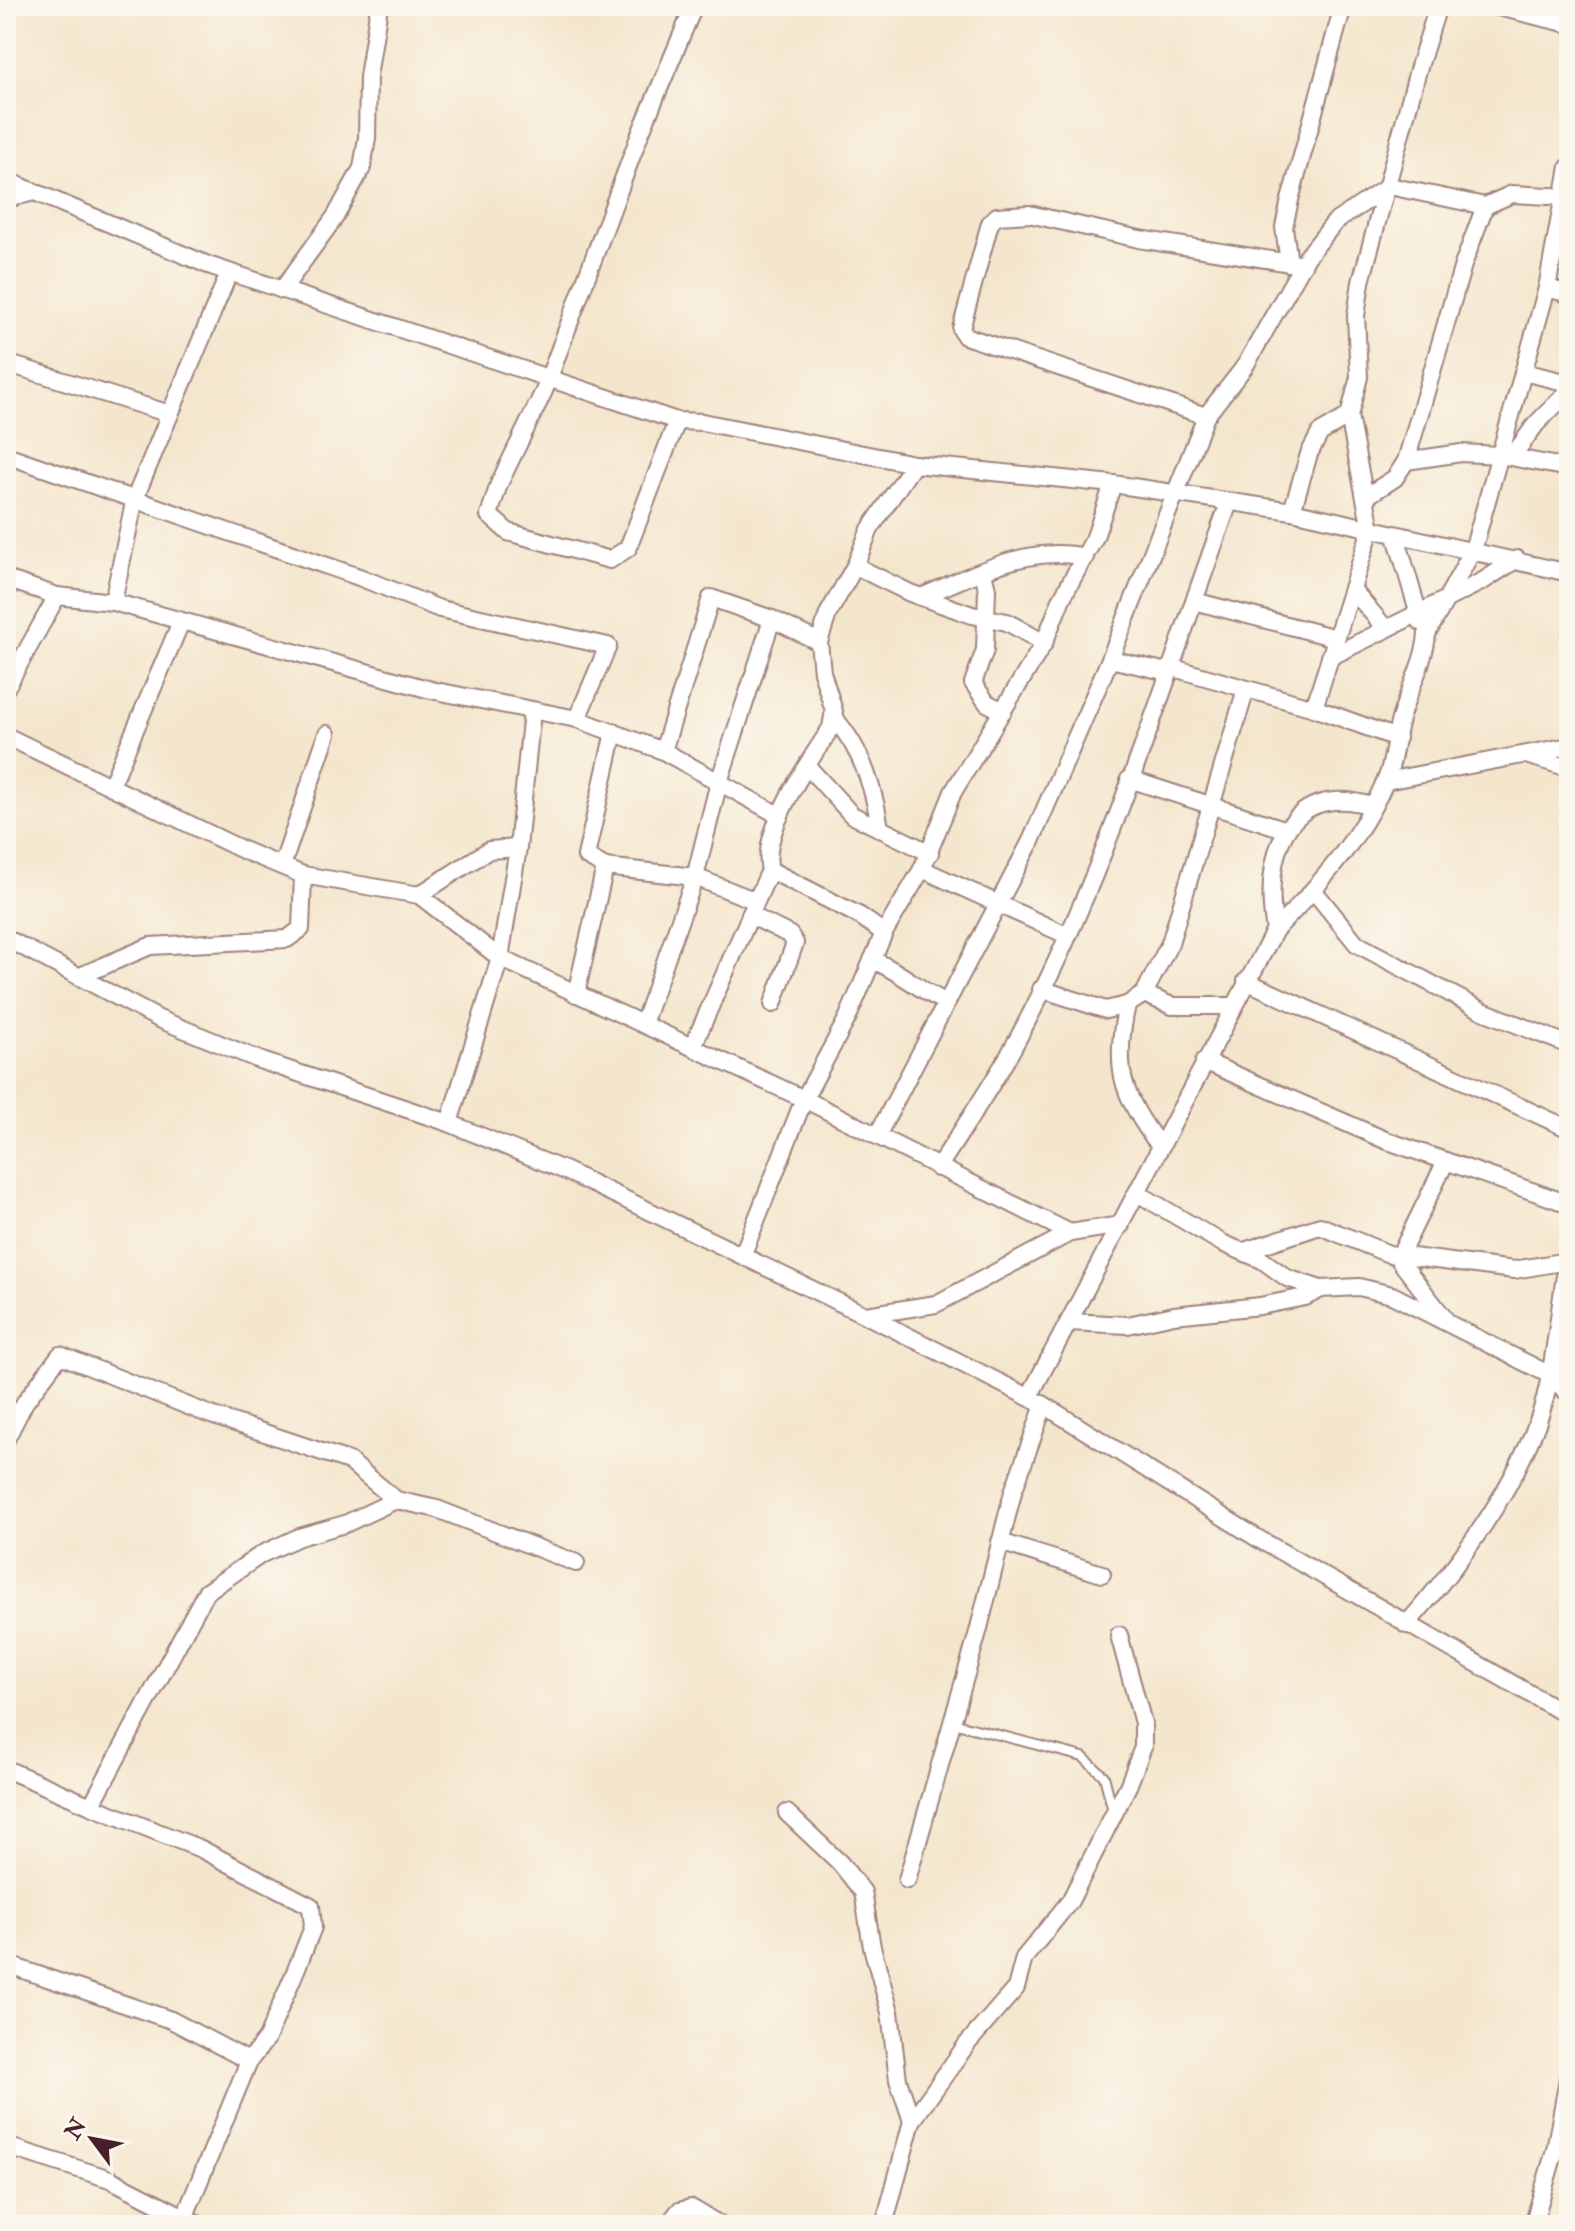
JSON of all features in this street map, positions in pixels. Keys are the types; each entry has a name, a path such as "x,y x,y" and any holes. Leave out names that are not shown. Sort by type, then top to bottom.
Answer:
{"street":[{"path":"282,290 335,217 362,168 367,138 368,77 379,6"},
{"path":"677,421 628,548 610,560 508,532 489,515 499,484 533,418 677,42 694,6"},
{"path":"1296,264 1284,227 1343,6"},
{"path":"1314,708 1371,529 1349,416 1359,377 1356,316 1361,282 1438,6"},
{"path":"1494,6 1569,24"},
{"path":"907,1880 953,1723 1037,1401 1069,1322 1139,1194 1160,1146 1246,981 1275,930 1314,891 1386,781 1399,719 1426,647 1427,634 1473,550 1506,456 1523,372 1547,288 1569,167"},
{"path":"6,180 229,273 677,421 702,422 914,464 1113,484 1292,511 1569,573"},
{"path":"877,1136 1031,841 1110,659 1206,416 1245,366 1296,264 1335,222 1389,186 1485,206 1512,194 1566,196"},
{"path":"6,199 34,192"},
{"path":"1367,496 1395,478 1406,461 1463,265 1485,206"},
{"path":"1206,416 965,336 961,329 990,223 997,216 1029,214 1139,239 1296,264"},
{"path":"113,602 135,498 229,273"},
{"path":"1547,288 1569,294"},
{"path":"6,363 170,414"},
{"path":"1523,372 1569,383"},
{"path":"1506,456 1569,391"},
{"path":"1292,511 1309,454 1320,433 1349,416"},
{"path":"1406,461 1461,453 1506,456 1569,468"},
{"path":"6,455 135,498 440,609 608,646 577,719"},
{"path":"693,1046 770,870 766,858 780,816 831,728 833,717 819,642 828,614 855,566 870,529 914,464"},
{"path":"743,1254 804,1099 847,1019 884,933 926,861 953,792 1044,643 1062,598 1085,557 1113,484"},
{"path":"938,1168 1009,1054 1066,935 1129,779 1229,503"},
{"path":"1396,536 1417,613 1427,634"},
{"path":"921,597 1039,553 1062,552 1085,557"},
{"path":"1330,657 1446,599 1517,559"},
{"path":"855,566 921,597 1007,622 1044,643"},
{"path":"983,572 987,618 985,650 973,683 977,693 987,703 1003,711"},
{"path":"6,579 57,596 113,602 431,690 577,719 663,751 780,816"},
{"path":"1352,589 1386,629"},
{"path":"6,688 57,596"},
{"path":"663,751 711,598 772,619 819,642"},
{"path":"1194,601 1336,638"},
{"path":"643,1024 695,877 719,782 772,619"},
{"path":"111,786 181,622"},
{"path":"1110,659 1246,689 1314,708 1397,738"},
{"path":"1041,989 1106,1010 1127,1005 1144,994 1170,943 1246,689"},
{"path":"449,1123 500,958 518,848 532,711"},
{"path":"833,717 849,734 862,762 876,800 880,828"},
{"path":"614,732 586,856 605,867 695,877 753,908 790,935 795,943 773,1004"},
{"path":"282,866 327,734"},
{"path":"6,736 303,875 419,895 500,958 804,1099 1070,1233"},
{"path":"1386,781 1569,746"},
{"path":"1525,754 1569,768"},
{"path":"808,767 852,815 880,828 926,861 999,903 1066,935"},
{"path":"1129,779 1284,829"},
{"path":"1275,930 1270,902 1284,829 1300,813 1331,800 1372,806"},
{"path":"419,895 489,850 518,848"},
{"path":"576,994 605,867"},
{"path":"770,870 860,916 884,933"},
{"path":"80,976 150,946 287,939 301,929 303,875"},
{"path":"1314,891 1357,944 1483,1011 1569,1045"},
{"path":"6,938 159,1019 262,1061 449,1123 566,1171 866,1315 1037,1401 1257,1538 1569,1716"},
{"path":"872,960 887,965 922,992 947,1003"},
{"path":"1246,981 1569,1129"},
{"path":"1144,994 1172,1006 1232,1006"},
{"path":"1127,1005 1118,1045 1125,1090 1160,1146"},
{"path":"1204,1061 1385,1140 1569,1204"},
{"path":"1446,1161 1400,1255 1400,1261 1449,1324"},
{"path":"1139,1194 1287,1278 1321,1289 1359,1287 1392,1295 1548,1374 1569,1394"},
{"path":"866,1315 936,1304 1070,1233 1121,1225"},
{"path":"1244,1251 1320,1226 1400,1255 1514,1270 1568,1257 1538,1420 1491,1513 1444,1583 1406,1625"},
{"path":"1069,1322 1128,1325 1174,1315 1260,1306 1305,1297 1321,1289"},
{"path":"1556,1326 1569,1344"},
{"path":"6,1439 25,1402 60,1355 208,1414 349,1461 396,1500 437,1509 576,1563"},
{"path":"1548,1374 1569,1366"},
{"path":"91,1806 206,1592 262,1554 299,1537 345,1524 396,1500"},
{"path":"1000,1542 1102,1574"},
{"path":"884,2225 912,2121 967,2044 1016,1988 1024,1958 1070,1901 1114,1816 1143,1747 1143,1723 1119,1635"},
{"path":"6,1769 201,1849 311,1906 313,1927 298,1965 267,2038 249,2061 185,2216"},
{"path":"787,1813 840,1863 863,1892 872,1947 890,2012 898,2080 912,2121"},
{"path":"6,1964 171,2020 249,2061"},
{"path":"1533,2225 1555,2150 1569,2074"},
{"path":"6,2146 110,2179 200,2225"},
{"path":"668,2225 679,2211 691,2208 720,2225"}],"lane":[{"path":"953,1723 1083,1757 1104,1776 1114,1816"}]}
